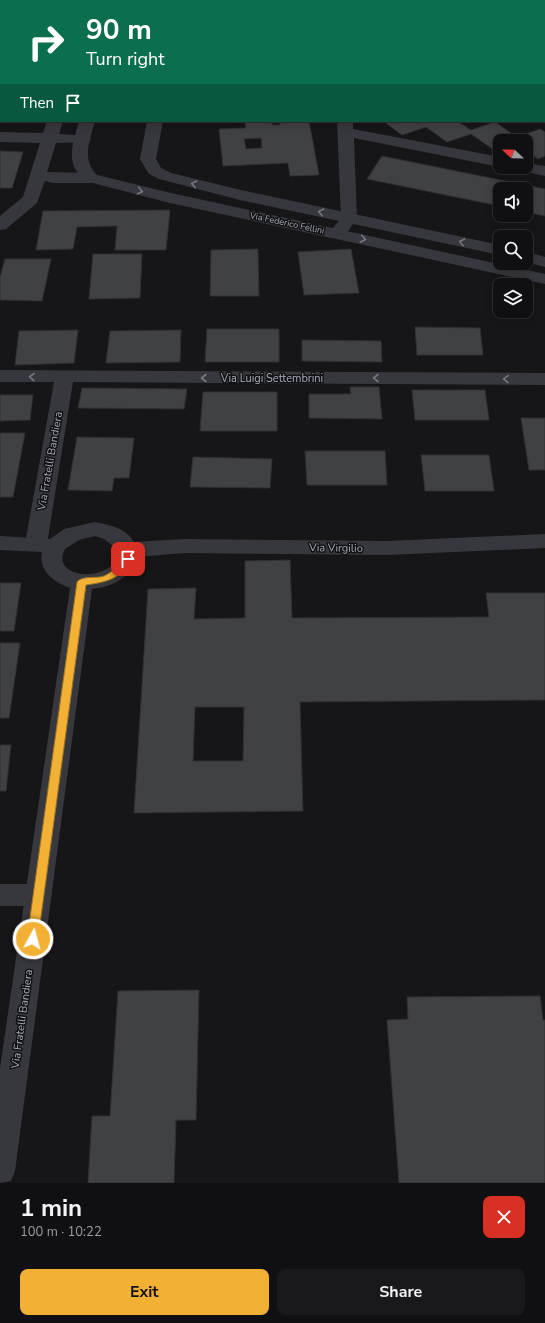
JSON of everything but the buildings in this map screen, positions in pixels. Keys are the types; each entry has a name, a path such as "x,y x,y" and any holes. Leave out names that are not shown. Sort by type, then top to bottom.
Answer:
{"street":[{"path":"0,225 31,199 55,122"},
{"path":"87,122 82,139 79,163 83,172 95,180"},
{"path":"39,175 53,178 118,181 141,168 155,122"},
{"path":"338,233 349,218 345,126 493,160"},
{"path":"0,137 82,139"},
{"name":"Via Federico Fellini","path":"141,168 155,171 170,178 493,249"},
{"path":"533,169 545,171"},
{"name":"Via Federico Fellini","path":"95,180 170,198 338,233 545,279"},
{"path":"533,259 545,262"},
{"name":"Via Luigi Settembrini","path":"0,376 64,378 545,379"},
{"name":"Via Fratelli Bandiera","path":"46,546 64,378"},
{"path":"0,543 46,546 83,530 95,529 107,531 117,535 124,542 128,550 128,559 116,574 106,579 82,582 69,579 60,573 54,566 52,556 46,546"},
{"name":"Via Virgilio","path":"128,550 184,546 386,548 545,541"},
{"name":"Via Fratelli Bandiera","path":"0,1171 82,582"},
{"path":"0,895 38,895"}],"route":[{"path":"33,939 82,582 94,582 106,579 116,574 128,559"}]}
